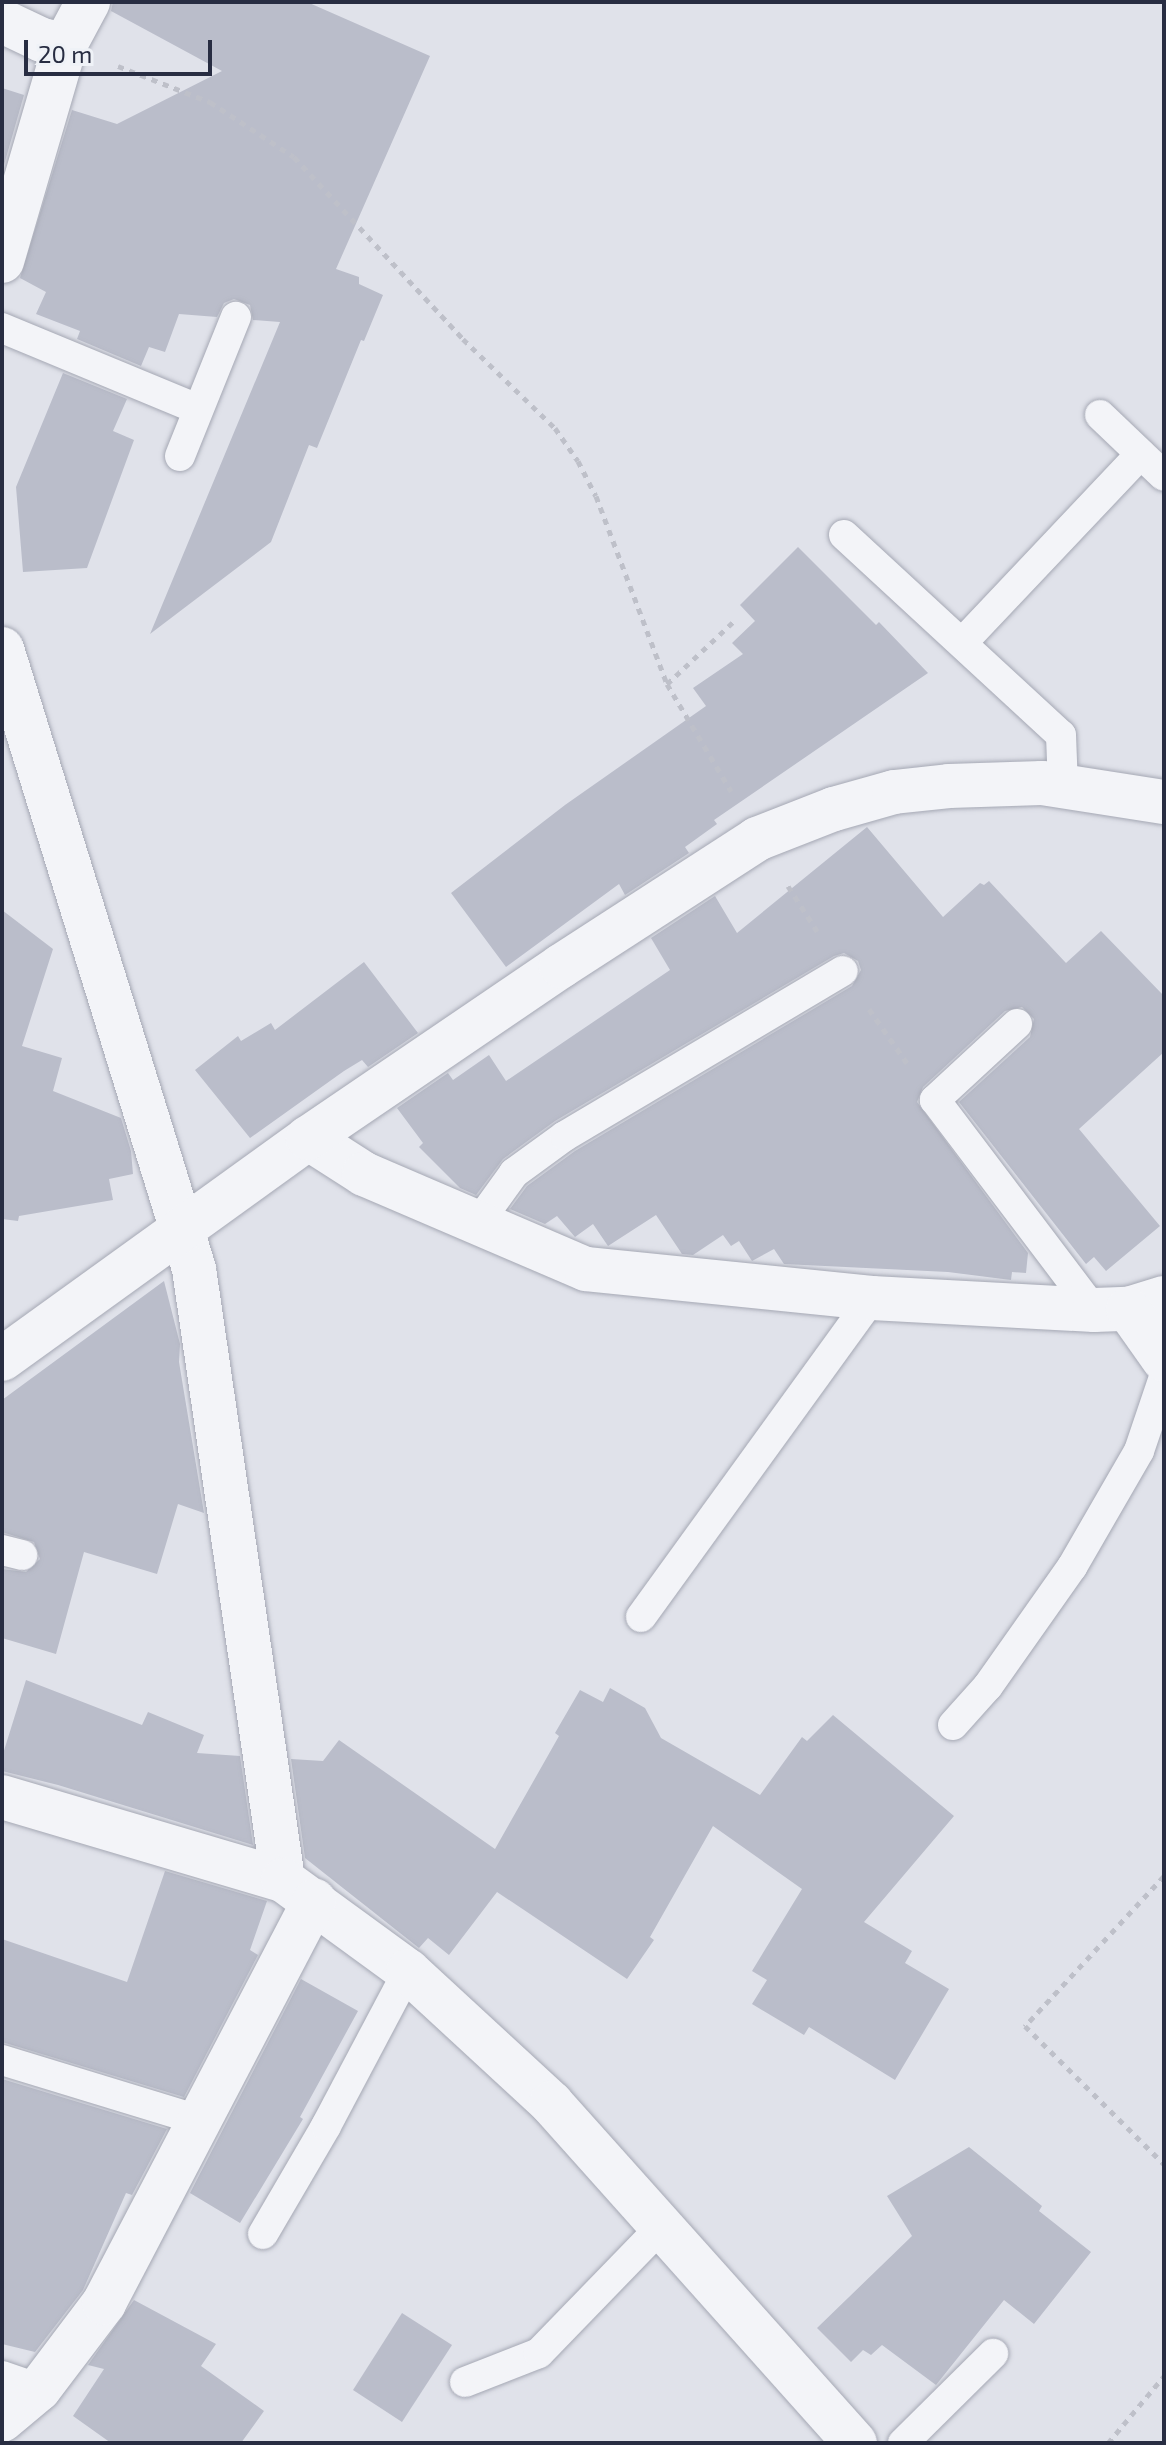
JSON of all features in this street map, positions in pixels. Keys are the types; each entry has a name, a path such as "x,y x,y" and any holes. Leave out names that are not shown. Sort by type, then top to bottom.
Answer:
{"street":[{"path":"2,261 65,45 88,2"},
{"path":"2,21 42,40 65,45"},
{"path":"2,649 182,1226 199,1301 299,1890 201,2121 104,2303 21,2382 2,2420"},
{"path":"2,1359 147,1257 182,1226 308,1138 561,966 757,839 834,809 894,792 1042,783 1164,802"},
{"path":"308,1138 364,1174 586,1269 872,1298 1129,1305 1164,1360"},
{"path":"2,1797 299,1890 408,1971 551,2103 855,2443"}],"lane":[{"path":"180,456 236,317"},
{"path":"2,328 198,409"},
{"path":"1100,415 1164,476"},
{"path":"962,643 1141,454"},
{"path":"844,535 1061,735 1063,787"},
{"path":"478,1223 514,1173 565,1136 843,971"},
{"path":"1017,1024 935,1100 1129,1305"},
{"path":"641,1617 872,1298"},
{"path":"953,1725 988,1686 1072,1567 1139,1451 1164,1377"},
{"path":"263,2234 326,2126 408,1971"},
{"path":"2,2060 201,2121"},
{"path":"465,2382 539,2353 662,2226"},
{"path":"903,2443 993,2354"}],"path":[{"path":"65,45 210,102 294,157 463,339 555,428 578,461 596,496 622,573 667,684 757,839"},
{"path":"667,684 734,621"},
{"path":"1164,1876 1025,2026 1164,2164"},
{"path":"1108,2443 1164,2376"}],"building":[{"path":"113,2 307,2 430,56 336,269 359,277 359,284 383,295 317,448 309,445 271,542 150,634 280,322 253,320 250,305 234,299 224,303 217,317 179,314 165,352 149,347 141,366 77,339 80,331 36,314 46,292 20,278 72,110 117,124 222,71 111,11"},
{"path":"2,88 24,95 2,172"},
{"path":"63,373 127,399 113,431 134,440 87,568 23,572 16,487"},
{"path":"798,547 876,625 879,622 928,673 714,820 717,824 685,847 689,853 625,895 619,884 506,967 451,893 565,805 706,706 693,688 743,654 732,643 755,621 740,605"},
{"path":"867,827 943,917 980,883 984,885 989,881 1066,963 1101,931 1164,996 1164,1052 1079,1129 1160,1226 1106,1271 1094,1257 1086,1264 959,1102 1030,1037 1034,1019 1022,1007 1005,1011 923,1087 917,1102 1028,1253 1026,1273 1012,1272 1011,1280 948,1272 784,1264 774,1249 752,1261 739,1241 731,1246 723,1235 693,1255 682,1254 656,1215 608,1246 593,1224 575,1237 557,1216 545,1224 510,1209 527,1186 575,1151 852,986 861,970 858,961 844,953 834,956 555,1121 503,1159 476,1195 460,1188 419,1147 423,1143 397,1108 448,1073 453,1080 489,1055 506,1081 670,970 651,938 715,896 737,933"},
{"path":"2,910 53,949 22,1046 62,1058 53,1091 121,1118 131,1151 133,1174 109,1179 113,1200 19,1216 18,1221 2,1219"},
{"path":"364,962 418,1033 368,1067 362,1060 344,1071 250,1138 195,1070 238,1036 241,1041 271,1023 275,1030"},
{"path":"164,1281 180,1344 179,1362 204,1513 178,1504 157,1574 84,1552 56,1654 2,1638 2,1569 26,1572 40,1559 34,1542 2,1532 2,1400"},
{"path":"26,1680 142,1725 148,1712 204,1735 197,1753 240,1756 253,1845 58,1785 2,1771 2,1757"},
{"path":"610,1688 645,1708 661,1738 760,1795 802,1737 807,1741 833,1715 954,1816 864,1922 912,1951 905,1963 949,1989 895,2080 809,2027 804,2035 752,2004 767,1980 752,1971 802,1889 713,1826 650,1937 654,1940 627,1979 497,1892 449,1955 428,1938 419,1948 305,1858 291,1759 323,1761 339,1740 495,1849 559,1736 555,1733 580,1690 603,1702"},
{"path":"165,1871 267,1901 250,1950 258,1955 184,2097 2,2042 2,1939 127,1982"},
{"path":"301,1979 358,2011 300,2117 303,2119 240,2223 190,2193"},
{"path":"2,2079 167,2129 132,2195 126,2193 83,2290 35,2352 2,2344"},
{"path":"969,2147 1042,2206 1039,2211 1091,2252 1034,2324 1004,2300 936,2385 882,2345 871,2355 863,2350 851,2362 817,2328 912,2236 887,2196"},
{"path":"134,2300 216,2344 201,2366 264,2411 241,2443 111,2443 73,2416 104,2369 88,2365"},
{"path":"402,2313 452,2345 402,2422 353,2390"}]}
